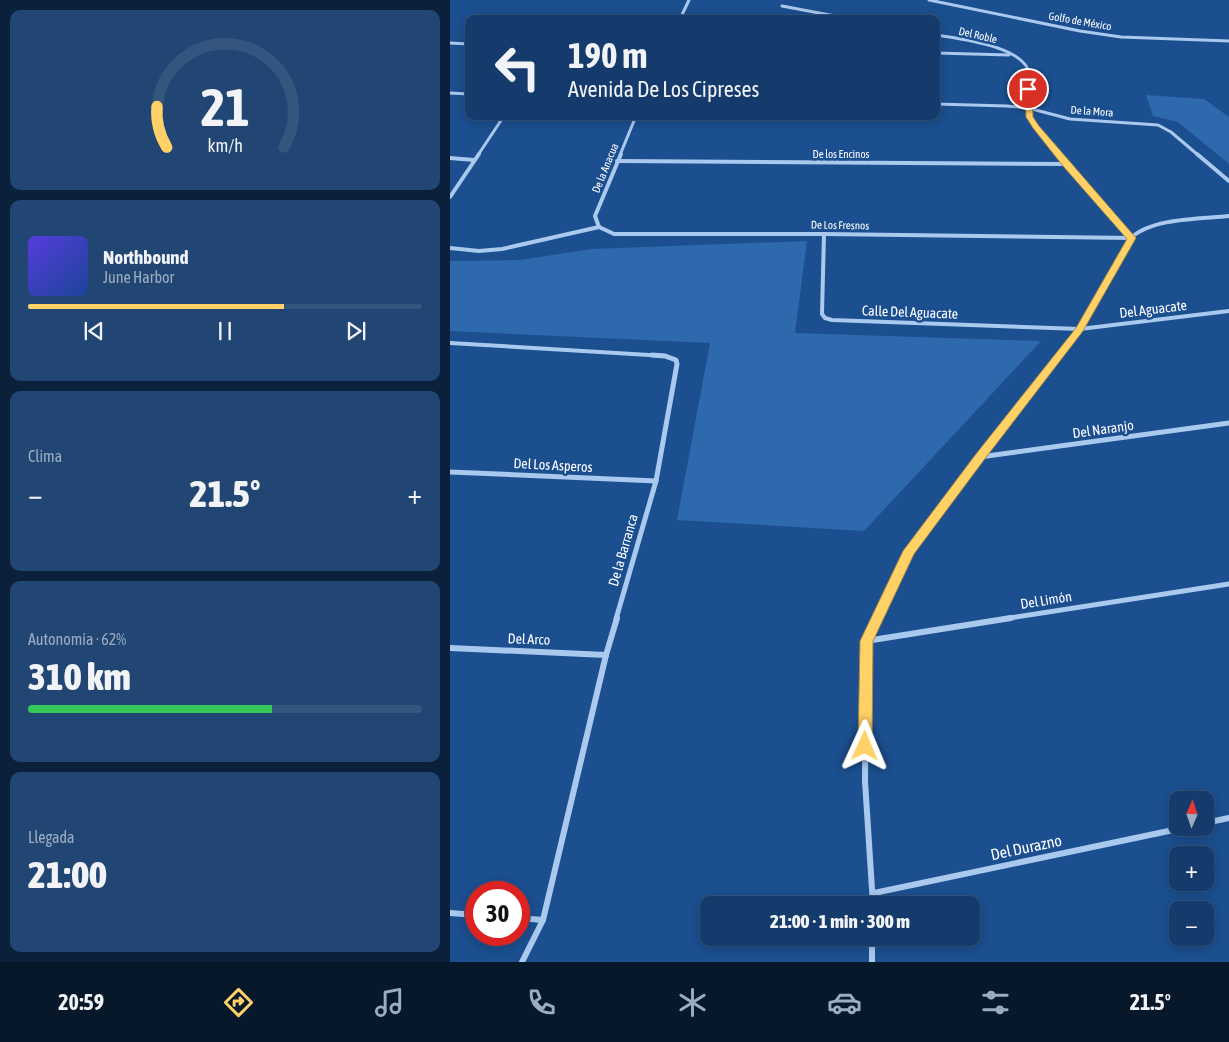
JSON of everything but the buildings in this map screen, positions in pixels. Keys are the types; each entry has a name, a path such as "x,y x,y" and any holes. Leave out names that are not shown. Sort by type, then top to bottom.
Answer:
{"street":[{"path":"682,15 689,0"},
{"name":"Golfo de México","path":"929,0 1080,31 1121,37 1229,41"},
{"path":"782,6 830,15"},
{"name":"Del Roble","path":"940,36 992,46 1014,55"},
{"path":"450,43 465,44"},
{"path":"940,53 1014,55 1025,62 1029,70 1028,108 1030,117 1066,164 1131,238"},
{"path":"450,93 465,94"},
{"name":"De la Mora","path":"940,104 1028,108 1070,119 1158,125 1170,132 1229,181"},
{"path":"450,197 501,120"},
{"name":"De la Anacua","path":"599,227 595,216 634,120"},
{"path":"450,158 474,160"},
{"name":"De los Encinos","path":"617,161 1066,164"},
{"path":"874,896 865,781 866,641 910,551 980,457 1080,329 1131,238 1138,231 1153,225 1229,216"},
{"name":"De Los Fresnos","path":"450,248 479,251 502,249 599,227 614,234 824,234 1131,238"},
{"name":"Calle Del Aguacate","path":"824,234 822,314 828,319 1080,329"},
{"name":"Del Aguacate","path":"1080,329 1229,311"},
{"name":"De la Barranca","path":"450,343 665,356 676,360 677,364 656,481 606,655 544,920 522,962"},
{"name":"Del Naranjo","path":"980,457 1229,423"},
{"name":"Del Los Asperos","path":"450,472 656,481"},
{"name":"Del Limón","path":"866,641 1229,584"},
{"name":"Del Arco","path":"450,648 606,655"},
{"path":"1214,821 1229,818"},
{"name":"Del Durazno","path":"874,893 1169,831"},
{"path":"450,913 465,914"},
{"path":"530,919 544,920"},
{"path":"872,946 872,962"}],"shaded area":[{"path":"1146,95 1204,99 1229,117 1229,164 1178,122 1153,116"},
{"path":"807,241 795,333 1041,341 864,531 677,520 710,343 450,331 450,261 520,260 592,249"}],"route":[{"path":"865,746 866,641 910,551 980,457 1080,329 1131,238 1037,128 1030,117 1028,89"}]}
